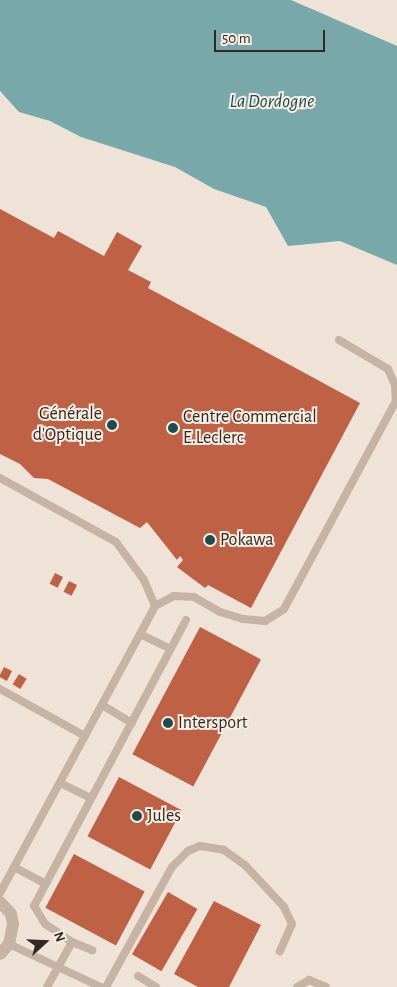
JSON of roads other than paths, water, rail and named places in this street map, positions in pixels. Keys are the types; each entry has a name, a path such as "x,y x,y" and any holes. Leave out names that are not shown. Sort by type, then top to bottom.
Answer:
{"street":[{"path":"0,902 10,914 13,924 9,944 0,954"}],"lane":[{"path":"0,893 155,606 174,596 194,597 220,612 242,619 265,621 284,609 396,400 395,384 388,369 338,340"},
{"path":"0,478 116,542 144,580 155,606"},
{"path":"92,950 72,942 45,924 34,906 186,620"},
{"path":"140,634 171,649"},
{"path":"0,689 85,736"},
{"path":"102,705 132,723"},
{"path":"60,783 91,798"},
{"path":"106,987 172,867 188,851 200,846 224,850 238,860 284,906 292,924 280,950"},
{"path":"14,867 46,884"},
{"path":"47,987 72,942"},
{"path":"9,944 98,986"},
{"path":"138,976 156,987"},
{"path":"297,987 309,980 326,987"}],"water":[{"name":"La Dordogne","path":"0,0 291,0 397,46 397,265 340,241 288,246 266,207 214,189 175,167 81,137 50,121 19,112 0,91"}],"place":[{"name":"Générale d'Optique","path":"112,425"},
{"name":"Centre Commercial E.Leclerc","path":"173,428"},
{"name":"Pokawa","path":"210,540"},
{"name":"Intersport","path":"168,723"},
{"name":"Jules","path":"137,816"}]}
